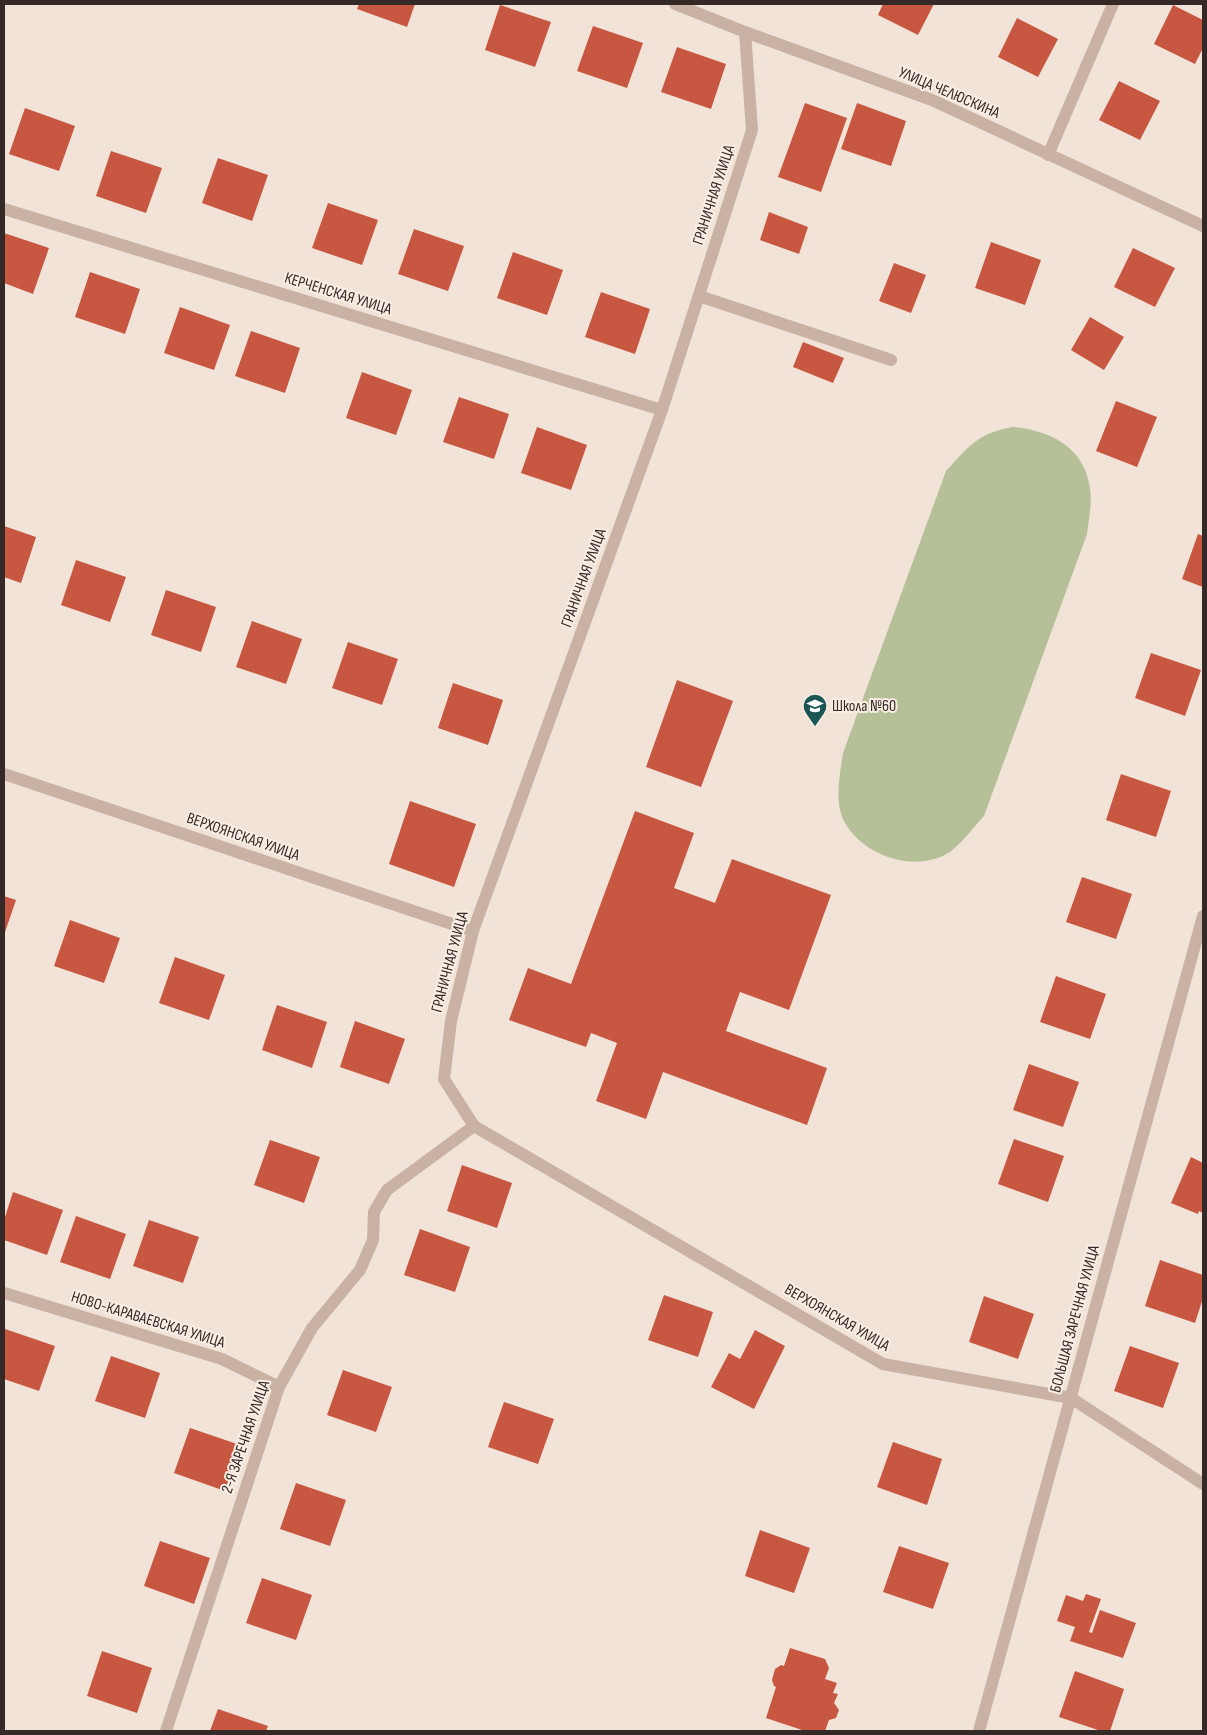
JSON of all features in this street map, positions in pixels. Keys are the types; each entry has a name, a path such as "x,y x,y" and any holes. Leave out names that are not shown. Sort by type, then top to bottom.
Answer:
{"street":[{"name":"УЛИЦА ЧЕЛЮСКИНА","path":"675,4 745,32 932,100 1203,226"},
{"path":"1048,155 1112,4"},
{"name":"ГРАНИЧНАЯ УЛИЦА","path":"474,1126 444,1079 451,1020 473,932 662,410 752,130 745,32"},
{"name":"КЕРЧЕНСКАЯ УЛИЦА","path":"4,209 662,410"},
{"path":"699,296 891,360"},
{"name":"ВЕРХОЯНСКАЯ УЛИЦА","path":"4,774 473,932"},
{"name":"БОЛЬШАЯ ЗАРЕЧНАЯ УЛИЦА","path":"979,1731 1203,916"},
{"name":"ВЕРХОЯНСКАЯ УЛИЦА","path":"474,1126 883,1364 1071,1398 1203,1484"},
{"name":"2-Я ЗАРЕЧНАЯ УЛИЦА","path":"166,1731 278,1387 312,1328 360,1270 373,1240 374,1212 387,1190 474,1126"},
{"name":"НОВО-КАРАВАЕВСКАЯ УЛИЦА","path":"4,1293 222,1359 278,1387"}],"green space":[{"path":"1013,427 1051,436 1062,442 1079,459 1085,470 1091,496 1087,534 984,816 950,852 922,861 906,861 891,858 863,844 844,821 838,796 843,753 946,471 961,454 982,437"}],"building":[{"path":"359,4 415,4 407,27 357,9"},
{"path":"883,4 934,4 918,35 878,15"},
{"path":"500,5 551,22 535,67 485,50"},
{"path":"1173,5 1203,20 1203,48 1195,64 1154,44"},
{"path":"1017,18 1058,39 1038,77 998,57"},
{"path":"593,26 643,43 627,88 577,71"},
{"path":"677,47 726,64 711,109 661,92"},
{"path":"1119,81 1160,101 1140,140 1099,120"},
{"path":"805,103 847,118 821,192 778,177"},
{"path":"857,103 906,121 891,166 841,149"},
{"path":"25,108 75,126 59,171 9,154"},
{"path":"111,151 162,168 146,213 96,196"},
{"path":"218,158 268,175 252,221 202,203"},
{"path":"328,203 378,220 362,265 312,248"},
{"path":"769,212 808,227 799,254 760,240"},
{"path":"414,229 464,246 448,291 398,274"},
{"path":"4,233 49,248 33,294 4,283"},
{"path":"991,242 1041,260 1025,305 975,288"},
{"path":"1133,248 1175,268 1155,307 1114,287"},
{"path":"513,252 563,270 547,315 497,298"},
{"path":"894,263 926,275 911,313 879,301"},
{"path":"90,272 140,289 125,334 75,317"},
{"path":"601,292 650,309 635,354 585,337"},
{"path":"180,307 230,325 214,370 164,353"},
{"path":"1090,317 1124,337 1104,370 1071,350"},
{"path":"251,331 300,348 285,393 235,376"},
{"path":"803,342 844,358 833,383 793,367"},
{"path":"362,372 412,390 396,435 346,418"},
{"path":"459,397 509,414 494,459 443,442"},
{"path":"1116,401 1157,417 1137,467 1096,451"},
{"path":"537,427 587,445 571,490 521,473"},
{"path":"4,526 36,537 21,583 4,577"},
{"path":"1198,534 1203,536 1203,587 1182,579"},
{"path":"76,560 126,577 110,622 61,605"},
{"path":"166,590 216,607 201,652 151,635"},
{"path":"252,621 302,639 286,684 236,667"},
{"path":"348,642 398,659 382,705 332,688"},
{"path":"1151,653 1201,670 1185,716 1135,698"},
{"path":"677,680 733,701 701,787 646,767"},
{"path":"453,683 503,700 488,745 438,728"},
{"path":"1121,774 1171,791 1156,837 1106,820"},
{"path":"410,801 476,824 454,887 389,864"},
{"path":"635,811 694,833 674,888 715,903 732,859 831,895 789,1010 740,992 726,1031 827,1068 807,1125 663,1072 646,1119 596,1101 617,1043 591,1033 586,1047 509,1020 528,968 571,984"},
{"path":"1082,877 1132,894 1116,939 1066,922"},
{"path":"4,896 16,900 4,935"},
{"path":"70,920 120,938 104,983 54,966"},
{"path":"175,957 225,975 209,1020 159,1003"},
{"path":"1056,976 1106,994 1090,1039 1040,1022"},
{"path":"277,1005 327,1022 312,1068 262,1050"},
{"path":"355,1021 405,1039 389,1084 340,1067"},
{"path":"1029,1064 1079,1082 1063,1127 1013,1110"},
{"path":"1014,1139 1064,1156 1048,1202 998,1184"},
{"path":"270,1140 320,1157 304,1203 254,1185"},
{"path":"1191,1157 1203,1163 1203,1213 1199,1211 1198,1214 1171,1203"},
{"path":"462,1165 512,1183 497,1228 447,1211"},
{"path":"13,1192 63,1210 47,1255 4,1240 4,1220"},
{"path":"76,1216 126,1234 110,1279 60,1262"},
{"path":"149,1220 199,1237 183,1283 133,1266"},
{"path":"420,1229 470,1247 455,1292 404,1275"},
{"path":"1160,1260 1203,1275 1203,1298 1195,1323 1145,1306"},
{"path":"664,1295 713,1312 698,1357 648,1340"},
{"path":"984,1296 1034,1314 1018,1359 969,1342"},
{"path":"5,1329 55,1346 39,1391 4,1379"},
{"path":"755,1330 785,1346 754,1409 711,1387 729,1353 740,1359"},
{"path":"1130,1346 1179,1363 1163,1408 1114,1391"},
{"path":"111,1356 160,1373 145,1418 95,1401"},
{"path":"343,1370 392,1387 376,1432 327,1415"},
{"path":"504,1402 554,1419 538,1464 488,1447"},
{"path":"190,1428 240,1445 225,1491 174,1473"},
{"path":"893,1442 942,1459 927,1505 877,1487"},
{"path":"296,1483 346,1500 330,1546 280,1529"},
{"path":"760,1530 810,1548 794,1593 745,1576"},
{"path":"160,1541 210,1558 194,1604 144,1586"},
{"path":"899,1546 949,1563 933,1609 883,1592"},
{"path":"262,1578 312,1595 296,1640 246,1623"},
{"path":"1086,1594 1101,1599 1089,1632 1092,1633 1100,1610 1136,1623 1123,1658 1070,1641 1075,1627 1057,1621 1066,1595 1083,1601"},
{"path":"790,1648 825,1659 829,1668 825,1679 837,1683 833,1693 838,1694 834,1703 839,1710 836,1718 829,1720 825,1731 805,1731 766,1718 776,1687 772,1680 775,1669 781,1665 784,1666"},
{"path":"102,1651 152,1668 137,1713 87,1696"},
{"path":"1075,1671 1124,1689 1110,1731 1101,1731 1059,1717"},
{"path":"218,1709 268,1726 266,1731 210,1731"}],"place":[{"name":"Школа №60","path":"815,727"}]}
